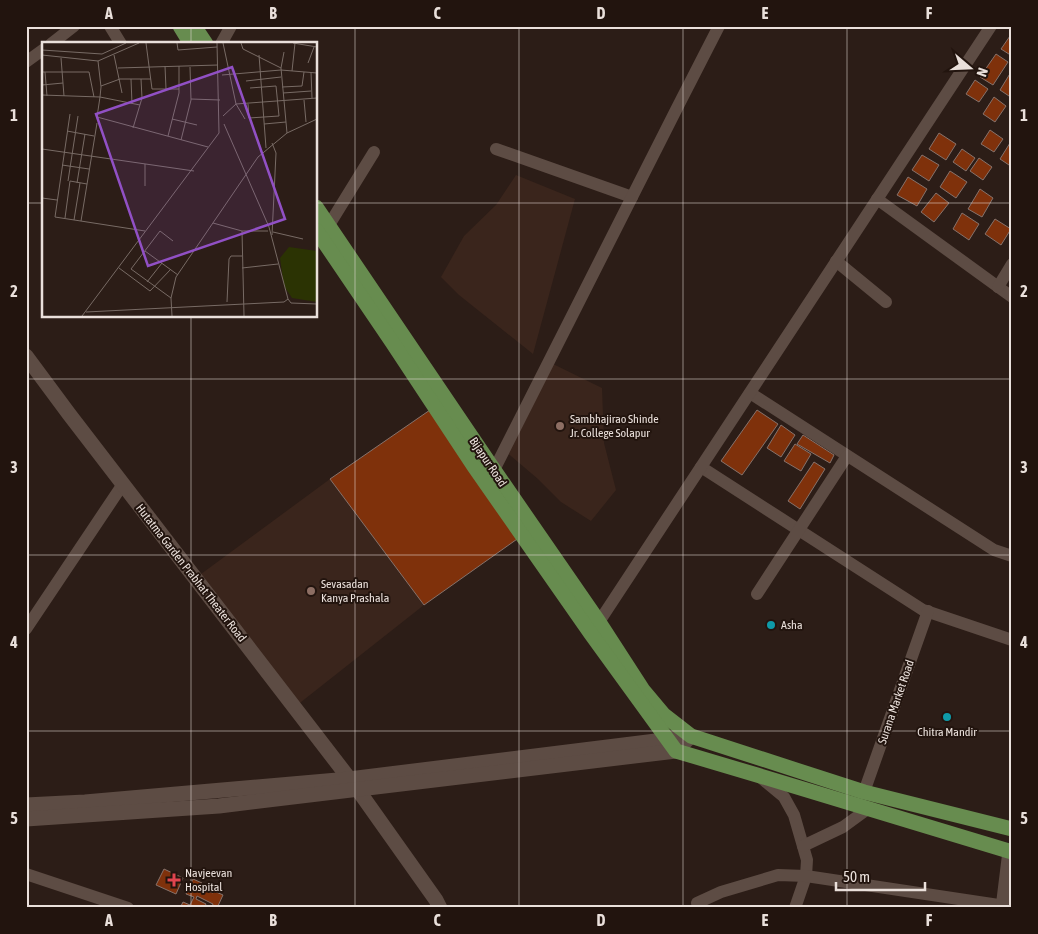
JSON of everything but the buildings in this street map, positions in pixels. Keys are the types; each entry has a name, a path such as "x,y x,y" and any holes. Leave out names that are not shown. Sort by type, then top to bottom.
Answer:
{"main road":[{"path":"180,26 191,42"},
{"path":"194,26 205,42"},
{"name":"Bijapur Road","path":"318,214 322,228 488,474 595,628 664,715 691,736 864,792 1012,830"},
{"name":"Hutatma Garden Prabhat Theater Road","path":"26,356 354,785 440,908"},
{"path":"595,628 672,746 757,774 1011,851 1006,907"},
{"path":"26,819 219,806 354,785 672,746 691,736"},
{"path":"26,805 354,785"}],"street":[{"path":"54,42 74,26"},
{"path":"110,26 120,42"},
{"path":"222,42 231,26"},
{"path":"488,474 720,26"},
{"path":"595,628 991,26"},
{"path":"26,62 42,50"},
{"path":"496,149 632,197"},
{"path":"322,228 374,152"},
{"path":"877,200 1012,297"},
{"path":"836,261 886,302"},
{"path":"998,287 1012,264"},
{"path":"750,393 994,550 1012,556"},
{"path":"757,594 847,456"},
{"path":"701,467 915,605 928,612 1012,640"},
{"path":"26,629 123,484"},
{"name":"Surana Market Road","path":"864,792 928,612"},
{"path":"757,774 784,797 794,815 807,860 806,876 795,908"},
{"path":"803,846 843,826 869,808"},
{"path":"26,874 128,908"},
{"path":"697,903 721,892 778,875 806,876 1006,907"}],"shaded area":[{"path":"516,175 575,199 533,354 459,295 441,277 464,236 496,205"},
{"name":"Sambhajirao Shinde Jr. College Solapur","path":"549,362 602,388 604,443 616,490 591,521 561,502 504,450"},
{"name":"Sevasadan Kanya Prashala","path":"330,479 424,605 296,706 197,577"}],"place":[{"name":"Sambhajirao Shinde Jr. College Solapur","path":"560,426"},
{"name":"Sevasadan Kanya Prashala","path":"311,591"},
{"name":"Asha","path":"771,625"},
{"name":"Chitra Mandir","path":"947,717"},
{"name":"Navjeevan Hospital","path":"174,880"}]}
